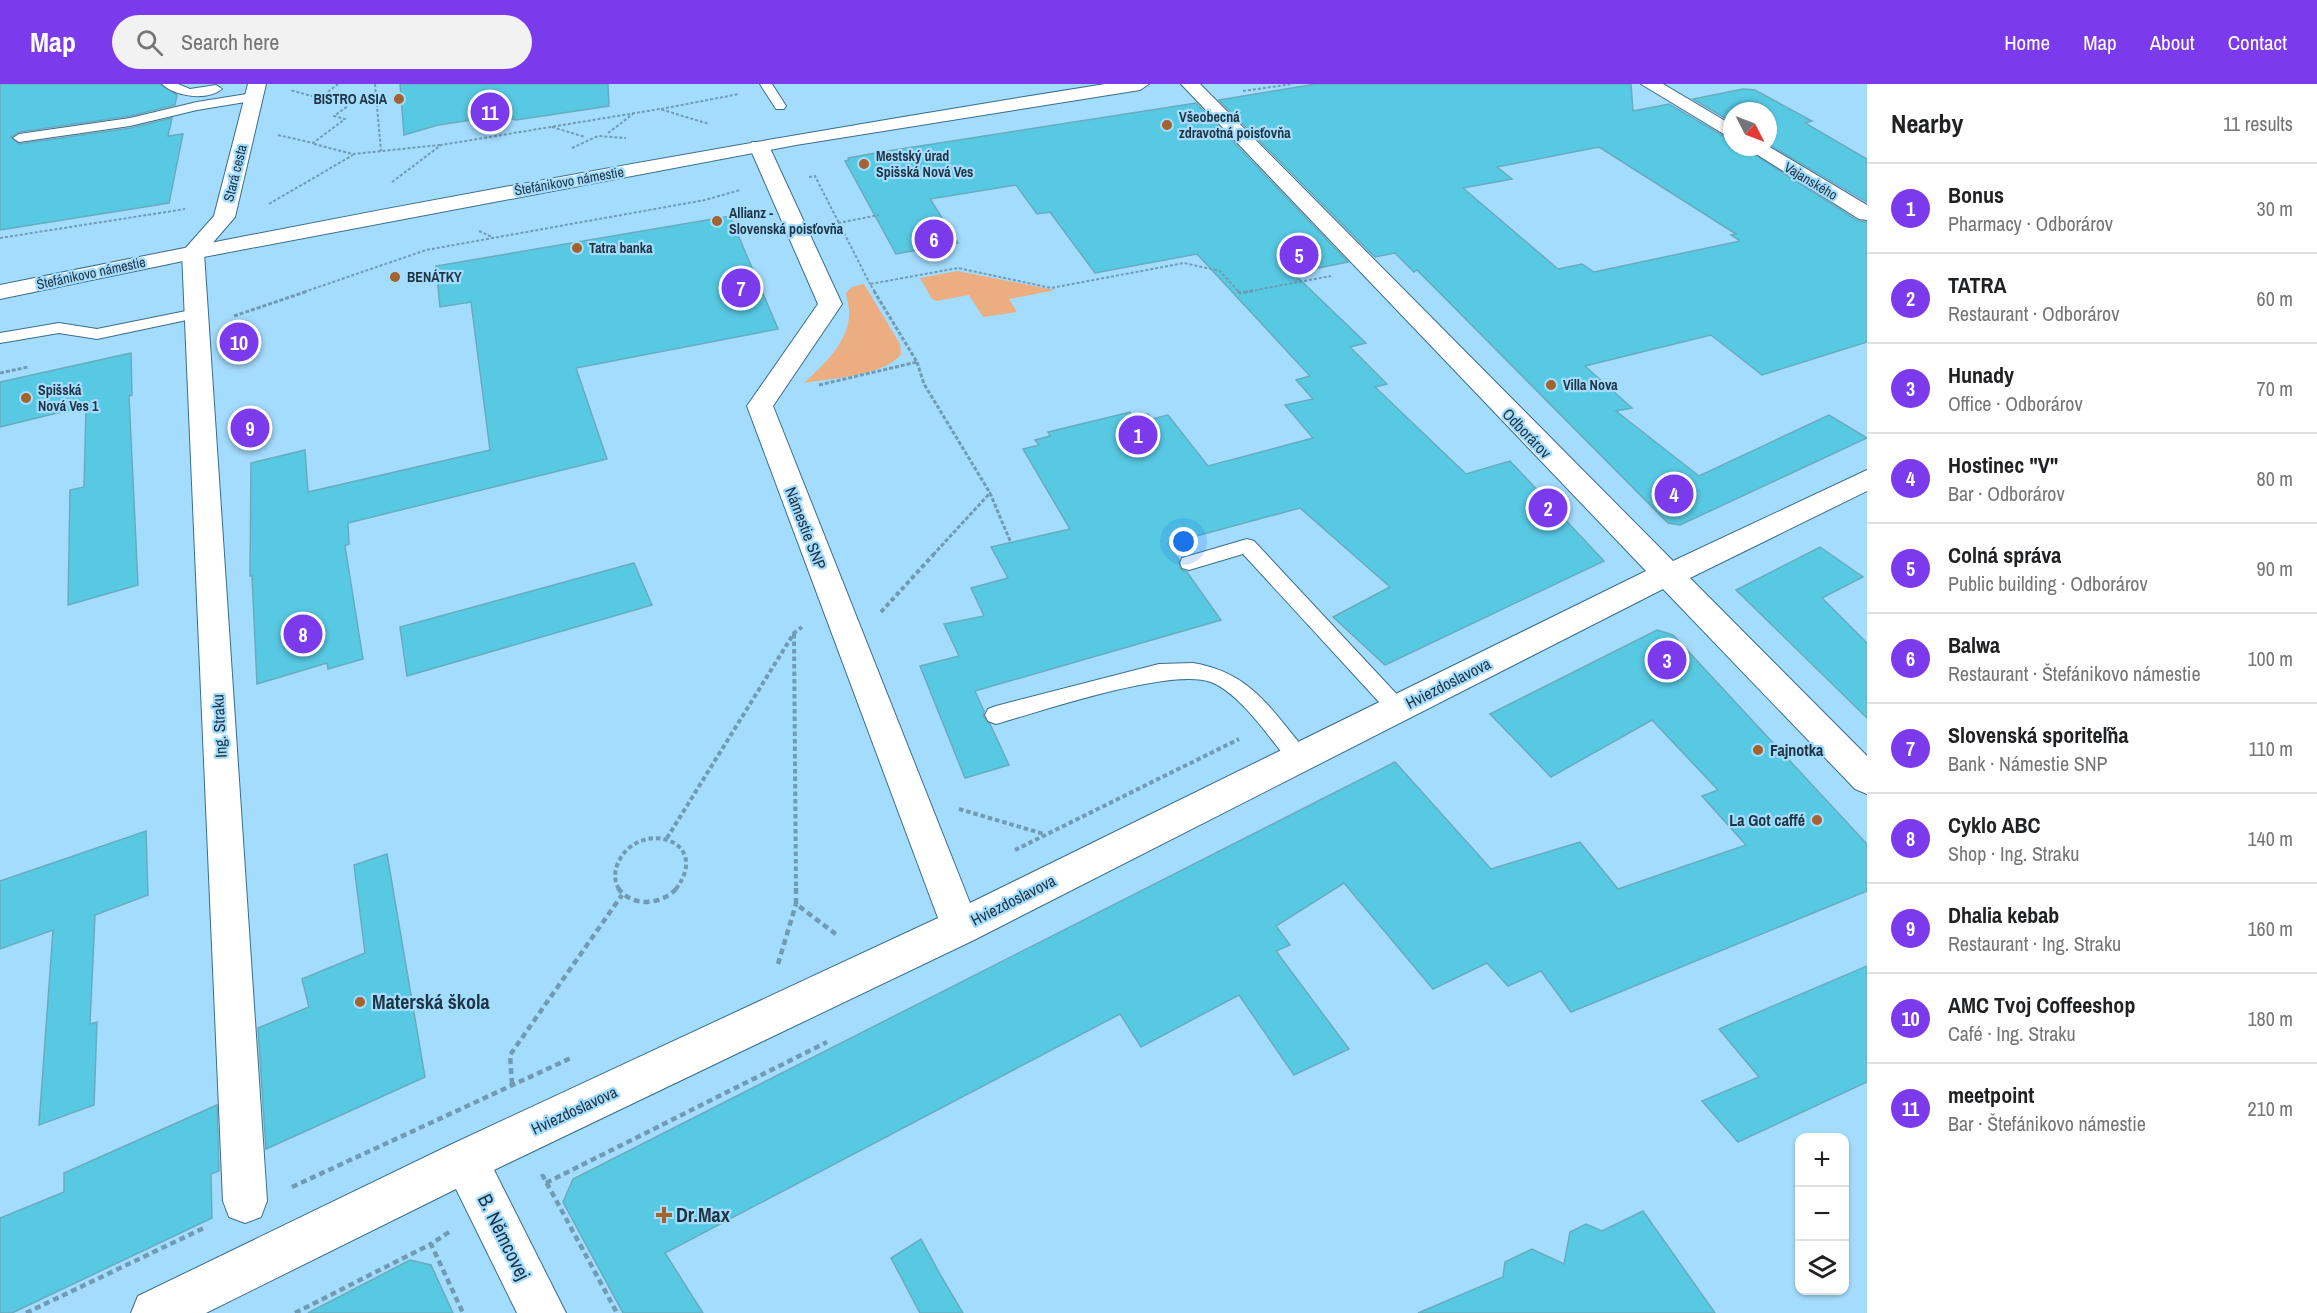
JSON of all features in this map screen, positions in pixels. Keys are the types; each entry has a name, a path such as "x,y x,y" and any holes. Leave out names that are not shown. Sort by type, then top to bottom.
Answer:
{"street":[{"name":"Štefánikovo námestie","path":"0,292 192,252 759,146 1140,84"},
{"name":"Odborárov","path":"1190,84 1667,577 1867,779"},
{"path":"1650,84 1723,128"},
{"name":"Stará cesta","path":"192,252 224,217 255,91"},
{"path":"759,146 830,304 766,397"},
{"name":"Vajanského","path":"1770,156 1867,214"},
{"name":"Ing. Straku","path":"192,252 244,1200"},
{"name":"Námestie SNP","path":"766,397 760,406 960,927"},
{"name":"Hviezdoslavova","path":"155,1313 466,1161 960,927 1638,587 1667,577 1867,479"},
{"name":"B. Němcovej","path":"466,1161 542,1313"}],"lane":[{"path":"168,84 189,93 224,87"},
{"path":"766,84 780,106"},
{"path":"19,138 130,122 255,91"},
{"path":"0,338 59,328 97,334 196,314"},
{"path":"1189,563 1247,546 1397,708"},
{"path":"996,716 1159,672 1193,671 1216,675 1233,685 1250,700 1299,758"}],"path":[{"path":"319,98 338,84"},
{"path":"375,84 381,152"},
{"path":"1253,90 1293,84"},
{"path":"283,89 348,106 334,116 345,119 313,143"},
{"path":"268,133 354,154 381,152 441,145 633,114 739,94"},
{"path":"660,109 714,125"},
{"path":"608,134 633,114"},
{"path":"551,127 586,137"},
{"path":"388,185 441,145"},
{"path":"265,207 354,154"},
{"path":"806,177 815,176 870,284 917,362 924,384 990,493 1011,543"},
{"path":"446,248 705,200 748,188"},
{"path":"0,237 192,208"},
{"path":"838,223 879,215"},
{"path":"870,284 958,268 1051,288 1184,263 1220,271 1240,293 1340,274"},
{"path":"766,397 917,362"},
{"path":"874,619 990,493"},
{"path":"667,838 794,633 796,904 778,964"},
{"path":"945,887 1045,834 1270,724"},
{"path":"954,808 1045,834"},
{"path":"654,837 667,838 681,845 687,856 688,869 684,882 673,893 656,902 637,903 622,895 614,882 615,866 624,851 638,840 654,837"},
{"path":"576,1055 512,1084 510,1055 622,895"},
{"path":"796,904 837,935"},
{"path":"827,940 848,930"},
{"path":"767,969 788,959"},
{"path":"295,1313 431,1244 543,1176 617,1313"},
{"path":"431,1244 463,1313"}],"shaded area":[{"path":"957,271 1055,290 1009,299 1017,312 983,317 969,295 936,301 932,299 920,278"},
{"path":"864,284 900,344 901,354 883,367 870,372 804,383 832,354 844,336 849,314 846,293 852,287"}],"building":[{"path":"0,84 160,84 177,95 175,105 130,116 19,132 11,137 19,144 131,128 172,118 168,136 183,134 169,203 0,230"},
{"path":"400,84 608,84 609,106 516,120 500,116 438,125 404,135"},
{"path":"1316,84 1631,84 1633,111 1669,104 1723,136 1723,156 1757,156 1858,221 1867,222 1867,342 1762,375 1711,335 1585,366 1632,408 1616,411 1699,476 1829,415 1867,438 1680,525 1668,523 1417,270 1414,272 1395,253 1375,257 1219,100","holes":["1599,147 1736,234 1731,235 1740,241 1594,272 1582,264 1558,269 1463,188 1512,179 1497,167"]},
{"path":"1743,89 1755,90 1812,121 1805,123 1867,159 1867,202 1777,149 1777,102 1723,102 1723,117 1693,99"},
{"path":"1196,103 1348,262 1293,273 1366,343 1350,347 1387,384 1375,387 1466,474 1510,461 1604,561 1385,665 1333,617 1390,587 1300,508 1167,544 1179,560 1180,569 1187,572 1221,620 975,691 984,711 983,716 990,724 1009,765 965,778 920,666 959,656 944,624 984,616 971,588 1008,578 991,547 1070,529 1023,449 1039,445 1035,440 1050,436 1048,432 1130,412 1133,417 1148,414 1152,419 1168,415 1208,466 1313,438 1285,405 1313,399 1296,380 1310,376 1197,254 1095,273 1050,212 1037,214 1016,185 930,199 958,243 896,254 845,161 849,160 848,158 875,153"},
{"path":"730,216 778,329 576,368 607,459 348,523 349,544 345,546 363,659 328,669 327,663 257,684 252,576 250,576 251,463 305,450 308,492 490,450 471,302 440,307 436,266"},
{"path":"131,353 132,395 129,396 138,585 68,605 70,490 84,487 86,406 0,427 0,382"},
{"path":"1820,547 1863,577 1822,598 1867,643 1867,718 1736,590"},
{"path":"634,563 652,605 407,676 400,627"},
{"path":"1657,630 1673,635 1867,844 1867,891 1571,1012 1541,971 1508,986 1487,963 1433,989 1344,883 1276,926 1290,945 1276,951 1349,1049 1294,1075 1239,995 1141,1047 1120,1014 665,1253 703,1313 623,1313 563,1202 573,1179 1395,762 1491,869 1580,842 1618,889 1746,845 1702,796 1718,790 1652,720 1551,777 1490,714"},
{"path":"146,831 148,895 95,915 90,1024 97,1022 94,1105 39,1125 53,930 0,949 0,881"},
{"name":"Materská škola","path":"387,854 425,1077 266,1149 258,1028 309,1007 302,979 365,953 354,865"},
{"path":"1867,966 1867,1082 1738,1142 1702,1101 1759,1077 1719,1029"},
{"path":"217,1105 219,1171 211,1174 212,1218 12,1313 0,1313 0,1218 64,1192 64,1173"},
{"path":"1643,1211 1715,1313 1418,1313 1503,1277 1505,1262 1532,1249 1564,1264 1570,1232 1586,1224 1602,1231"},
{"path":"921,1239 963,1313 920,1313 891,1258"},
{"path":"410,1260 431,1265 453,1313 308,1313"}],"place":[{"name":"BISTRO ASIA","path":"399,99"},
{"name":"meetpoint","path":"490,112"},
{"name":"Všeobecná zdravotná poisťovňa","path":"1167,125"},
{"name":"Mestský úrad Spišská Nová Ves","path":"864,164"},
{"name":"Allianz - Slovenská poisťovňa","path":"717,221"},
{"name":"Balwa","path":"934,239"},
{"name":"Tatra banka","path":"577,248"},
{"name":"Colná správa","path":"1299,255"},
{"name":"BENÁTKY","path":"395,277"},
{"name":"Slovenská sporiteľňa","path":"741,288"},
{"name":"AMC Tvoj Coffeeshop","path":"239,342"},
{"name":"Villa Nova","path":"1551,385"},
{"name":"Spišská Nová Ves 1","path":"26,398"},
{"name":"Dhalia kebab","path":"250,428"},
{"name":"Bonus","path":"1138,435"},
{"name":"Hostinec \"V\"","path":"1674,494"},
{"name":"TATRA","path":"1548,508"},
{"name":"Cyklo ABC","path":"303,634"},
{"name":"Hunady","path":"1667,660"},
{"name":"Fajnotka","path":"1758,750"},
{"name":"La Got caffé","path":"1817,820"},
{"name":"Materská škola","path":"360,1002"},
{"name":"Dr.Max","path":"664,1215"}]}
